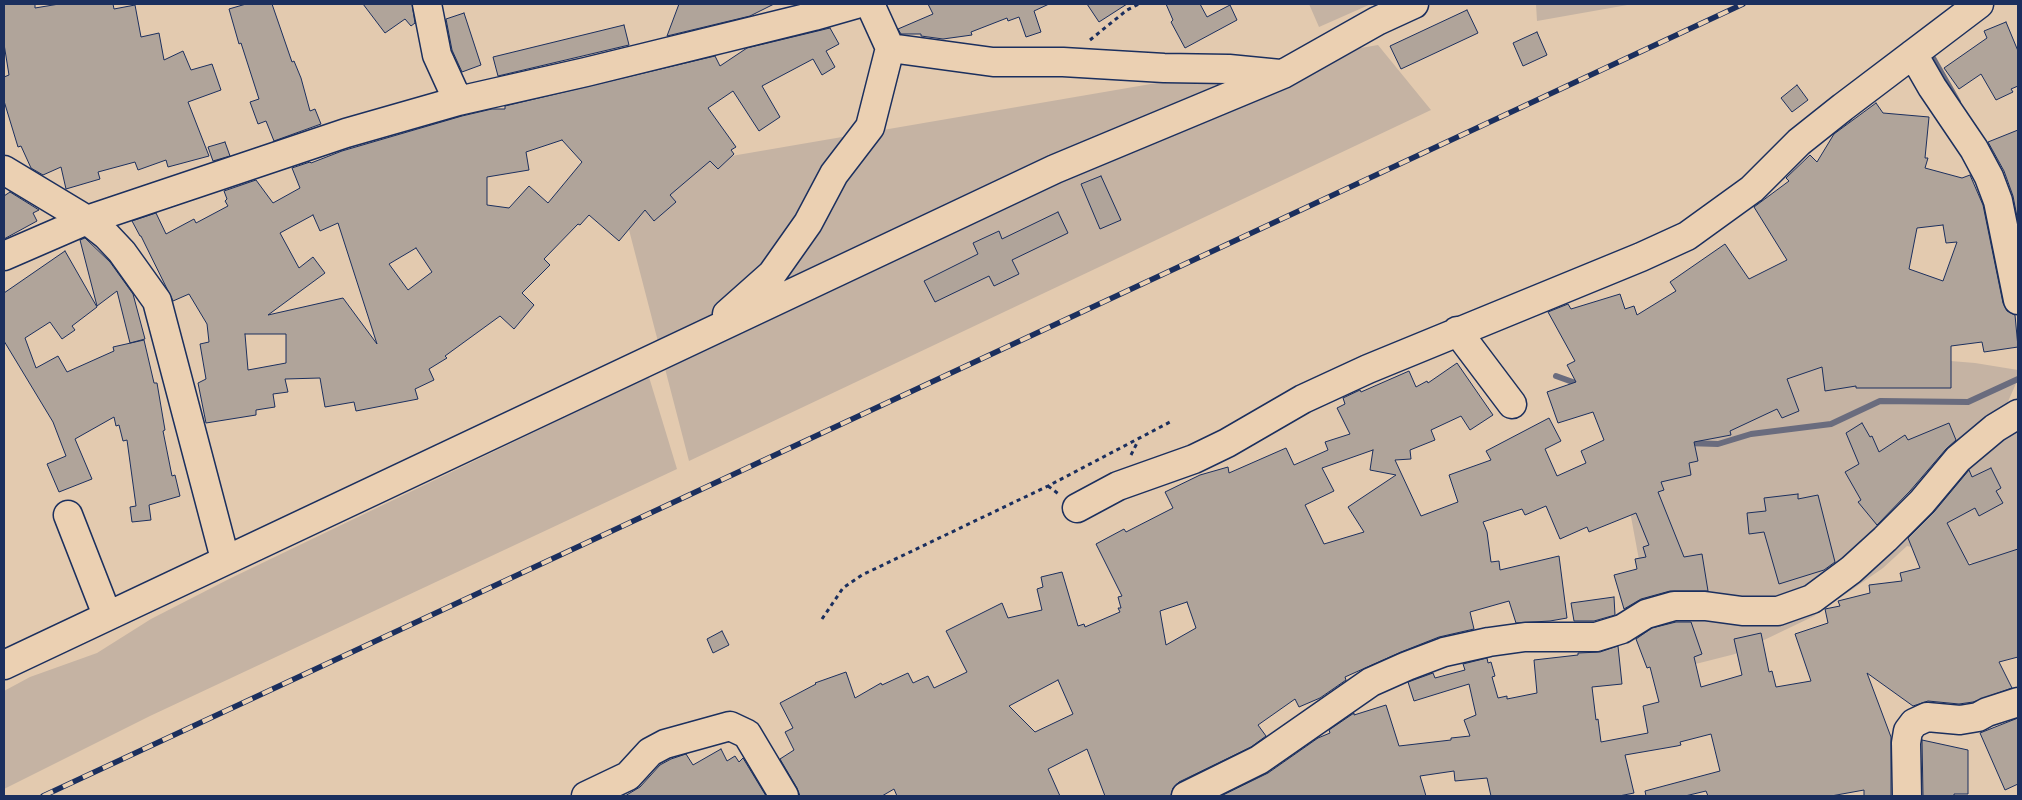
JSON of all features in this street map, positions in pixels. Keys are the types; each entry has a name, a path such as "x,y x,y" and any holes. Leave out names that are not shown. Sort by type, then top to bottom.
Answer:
{"street":[{"path":"427,4 437,55 458,101"},
{"path":"4,256 87,220 346,133 458,101 586,72 856,4"},
{"path":"703,334 772,274 808,223 834,174 870,127 890,48 870,4"},
{"path":"4,665 1054,169 1283,74 1377,21 1414,4"},
{"path":"1077,508 1118,486 1194,459 1235,439 1303,399 1457,331 1641,257 1687,236 1752,189 1799,142 1890,70 1979,4"},
{"path":"890,48 993,62 1063,62 1164,68 1229,69 1283,74"},
{"path":"1913,54 1989,177 1998,201 2018,300"},
{"path":"4,170 87,220 106,235 122,252 157,301 226,559"},
{"path":"1457,331 1512,404"},
{"path":"1186,796 1259,760 1371,682 1444,652 1525,637 1596,637 1622,629 1646,614 1674,606 1705,606 1742,611 1778,610 1812,599 1851,570 1885,539 1922,502 1958,459 1995,428 2018,414"},
{"path":"68,515 108,615"},
{"path":"1907,796 1906,743 1908,731 1914,723 1927,717 1960,720 1978,717 1987,712 2018,702"},
{"path":"586,796 628,776 650,752 665,744 730,726 747,734 784,796"}],"path":[{"path":"1063,62 1127,10 1139,4"},
{"path":"822,619 843,588 862,575 1064,478 1170,422"}],"shaded area":[{"path":"1309,4 1371,4 1319,27"},
{"path":"1536,4 1633,4 1537,21"},
{"path":"1378,45 1431,110 689,461 615,176"},
{"path":"1841,352 1975,363 2018,370 2018,379 2006,406 2018,397 2018,584 1964,560 1907,546 1883,568 1814,616 1735,654 1660,673 1624,479 1714,398"},
{"path":"649,377 677,469 150,716 4,789 4,691 30,677 97,653 151,619 229,579"}],"building":[{"path":"4,4 35,4 35,8 59,4 113,4 114,9 135,5 141,37 159,33 164,60 183,51 191,70 212,64 221,90 188,102 209,156 168,167 166,160 138,170 135,162 98,172 100,179 66,189 61,167 43,175 31,168 21,146 18,147 4,101 4,77 9,75 4,44"},
{"path":"246,4 272,4 292,62 294,61 301,78 310,111 315,109 321,124 274,141 266,121 258,124 250,102 259,99 241,43 239,44 229,9"},
{"path":"363,4 412,4 415,23 411,26 405,19 385,33"},
{"path":"679,4 774,4 750,16 667,36"},
{"path":"928,4 1049,4 1034,11 1041,32 1026,37 1019,17 1008,21 1007,18 971,32 972,35 943,39 921,36 921,34 901,34 898,29 933,14"},
{"path":"1087,4 1127,4 1099,22"},
{"path":"1166,4 1200,4 1207,17 1230,5 1237,20 1185,48 1171,22 1173,20"},
{"path":"1467,10 1478,33 1401,69 1390,46"},
{"path":"464,13 481,65 462,72 452,50 446,19"},
{"path":"2006,22 2018,51 2018,86 2011,89 2013,92 1996,100 1981,74 1959,89 1944,68 1987,38 1984,31"},
{"path":"624,25 629,45 498,76 493,57"},
{"path":"830,28 839,44 826,51 835,67 822,75 813,59 762,86 780,117 759,131 733,91 708,108 736,147 731,150 734,154 718,169 710,161 670,195 676,202 654,221 645,210 619,241 589,215 544,259 550,265 522,293 534,305 514,329 500,316 445,356 447,358 429,369 434,380 415,389 418,399 356,411 354,402 325,407 320,378 285,379 288,392 273,394 275,407 256,410 256,415 206,423 198,383 206,379 200,344 209,342 207,324 189,294 173,301 132,221 156,213 166,234 194,219 196,223 228,206 225,201 227,199 224,191 256,180 273,203 300,188 292,168 342,151 462,116 492,109 505,109 505,106 715,56 720,66 747,48","holes":["562,140 582,162 548,203 529,186 509,208 487,205 487,177 529,170 526,152","313,215 320,231 338,223 377,344 343,298 268,315 325,273 313,257 299,268 280,233","416,248 432,272 408,290 389,264","245,334 286,334 286,363 248,370"]},
{"path":"1537,32 1547,55 1523,66 1513,43"},
{"path":"1797,85 1808,100 1792,112 1781,98"},
{"path":"1876,103 1883,113 1929,117 1925,158 1928,158 1925,168 1962,178 1970,175 1983,205 2003,303 2007,311 2015,315 2018,347 1984,352 1982,342 1951,346 1951,388 1856,388 1856,386 1825,391 1822,367 1787,379 1799,411 1782,418 1777,409 1730,431 1731,435 1694,442 1698,461 1689,463 1691,475 1661,482 1664,490 1658,492 1684,557 1702,554 1708,591 1670,591 1641,599 1624,609 1614,575 1637,569 1635,559 1646,557 1643,547 1649,545 1636,513 1589,532 1587,527 1560,539 1546,506 1525,515 1522,509 1483,522 1487,532 1491,562 1499,561 1500,570 1559,556 1567,618 1516,623 1509,601 1470,612 1474,629 1439,637 1401,652 1345,677 1346,680 1320,698 1299,707 1295,699 1258,725 1266,736 1251,747 1179,782 1173,788 1171,796 1105,796 1087,749 1048,769 1060,796 897,796 894,789 882,796 800,796 780,759 794,750 785,732 793,728 780,703 815,683 846,672 855,698 881,683 882,685 908,673 913,683 928,676 934,688 967,672 946,631 1002,603 1008,618 1042,610 1037,589 1043,587 1041,577 1062,572 1078,626 1084,624 1085,627 1120,612 1118,608 1121,608 1118,597 1122,596 1096,544 1124,529 1126,532 1173,508 1165,492 1200,475 1228,467 1229,473 1286,448 1294,465 1328,450 1325,442 1350,434 1337,408 1345,404 1343,398 1360,390 1361,392 1409,371 1416,387 1427,381 1428,383 1457,363 1493,415 1470,430 1461,416 1431,430 1435,440 1410,450 1411,459 1395,460 1421,516 1458,502 1449,475 1491,460 1486,451 1549,418 1561,441 1545,449 1557,476 1586,463 1581,451 1604,440 1593,412 1558,423 1547,392 1576,382 1567,365 1575,361 1548,312 1568,304 1571,309 1620,294 1625,309 1634,306 1637,315 1676,291 1670,282 1725,244 1749,279 1787,260 1754,207 1789,181 1786,178 1810,155 1817,162 1834,134","holes":["1943,225 1946,243 1957,242 1943,281 1909,269 1917,228","1373,450 1370,470 1396,475 1348,507 1364,532 1324,544 1305,505 1334,491 1322,468","1187,602 1196,628 1166,645 1160,611","1058,680 1073,714 1035,732 1009,706"]},
{"path":"2018,130 2018,222 2013,196 2004,171 1988,142"},
{"path":"225,142 230,156 213,161 208,147"},
{"path":"1101,176 1121,220 1100,229 1081,184"},
{"path":"10,192 39,210 33,213 37,221 4,239 4,196"},
{"path":"1058,212 1068,233 1012,260 1019,274 994,286 989,276 935,302 924,281 978,254 973,243 999,231 1002,239"},
{"path":"85,238 110,262 133,294 145,339 130,343 117,291 97,306 80,240"},
{"path":"65,251 97,307 72,326 75,330 62,339 50,322 25,338 36,368 58,356 67,372 114,351 113,347 144,340 154,383 157,383 165,430 163,431 172,476 175,475 180,496 149,505 151,520 132,522 130,507 136,506 127,440 123,441 119,425 116,426 114,417 75,439 92,479 59,492 47,464 66,456 53,422 4,341 4,293"},
{"path":"1862,423 1870,437 1872,436 1879,452 1905,435 1908,440 1949,423 1956,440 1877,525 1858,502 1861,500 1845,472 1859,464 1846,433"},
{"path":"1991,468 2001,488 1996,491 2003,503 1979,516 1975,508 1947,523 1969,565 2018,549 2018,657 1999,662 2012,688 1973,702 1959,704 1928,701 1913,706 1867,673 1891,737 1891,796 1864,796 1864,790 1831,796 1708,796 1706,791 1685,796 1646,796 1645,791 1720,771 1711,734 1680,742 1681,745 1677,746 1625,755 1634,793 1619,796 1491,796 1487,778 1455,781 1454,771 1420,776 1426,796 1221,796 1268,773 1318,738 1330,733 1329,730 1354,713 1354,715 1386,705 1399,746 1470,736 1464,720 1476,715 1469,684 1414,701 1408,682 1433,673 1435,678 1465,670 1463,664 1487,658 1488,663 1491,662 1495,676 1492,677 1498,698 1507,696 1507,699 1537,693 1534,660 1578,655 1578,653 1600,652 1618,646 1622,684 1592,687 1601,742 1648,733 1643,706 1659,702 1650,667 1647,668 1636,639 1652,628 1676,622 1691,622 1702,654 1694,657 1701,687 1742,675 1734,639 1761,633 1769,672 1772,671 1776,687 1811,681 1795,634 1828,623 1825,609 1840,606 1838,601 1870,593 1869,585 1902,581 1900,573 1920,568 1908,538 1934,512 1969,470 1972,477"},
{"path":"1798,494 1798,499 1818,495 1835,562 1824,570 1779,584 1764,532 1749,534 1747,513 1766,511 1764,498"},
{"path":"1614,597 1615,615 1594,621 1574,621 1571,603"},
{"path":"722,631 729,645 713,653 707,639"},
{"path":"2018,718 2018,784 2005,790 1980,733"},
{"path":"1922,740 1968,750 1968,794 1923,796"},
{"path":"721,749 727,761 735,756 739,762 743,758 766,796 625,796 640,787 660,765 671,759 686,754 693,765"}],"waterway":[{"path":"1929,51 1958,102"},
{"path":"1556,376 1581,385"},
{"path":"1686,443 1718,444 1751,434 1831,424 1880,401 1968,402 2018,379"}],"railway":[{"path":"43,796 1743,4"}]}
